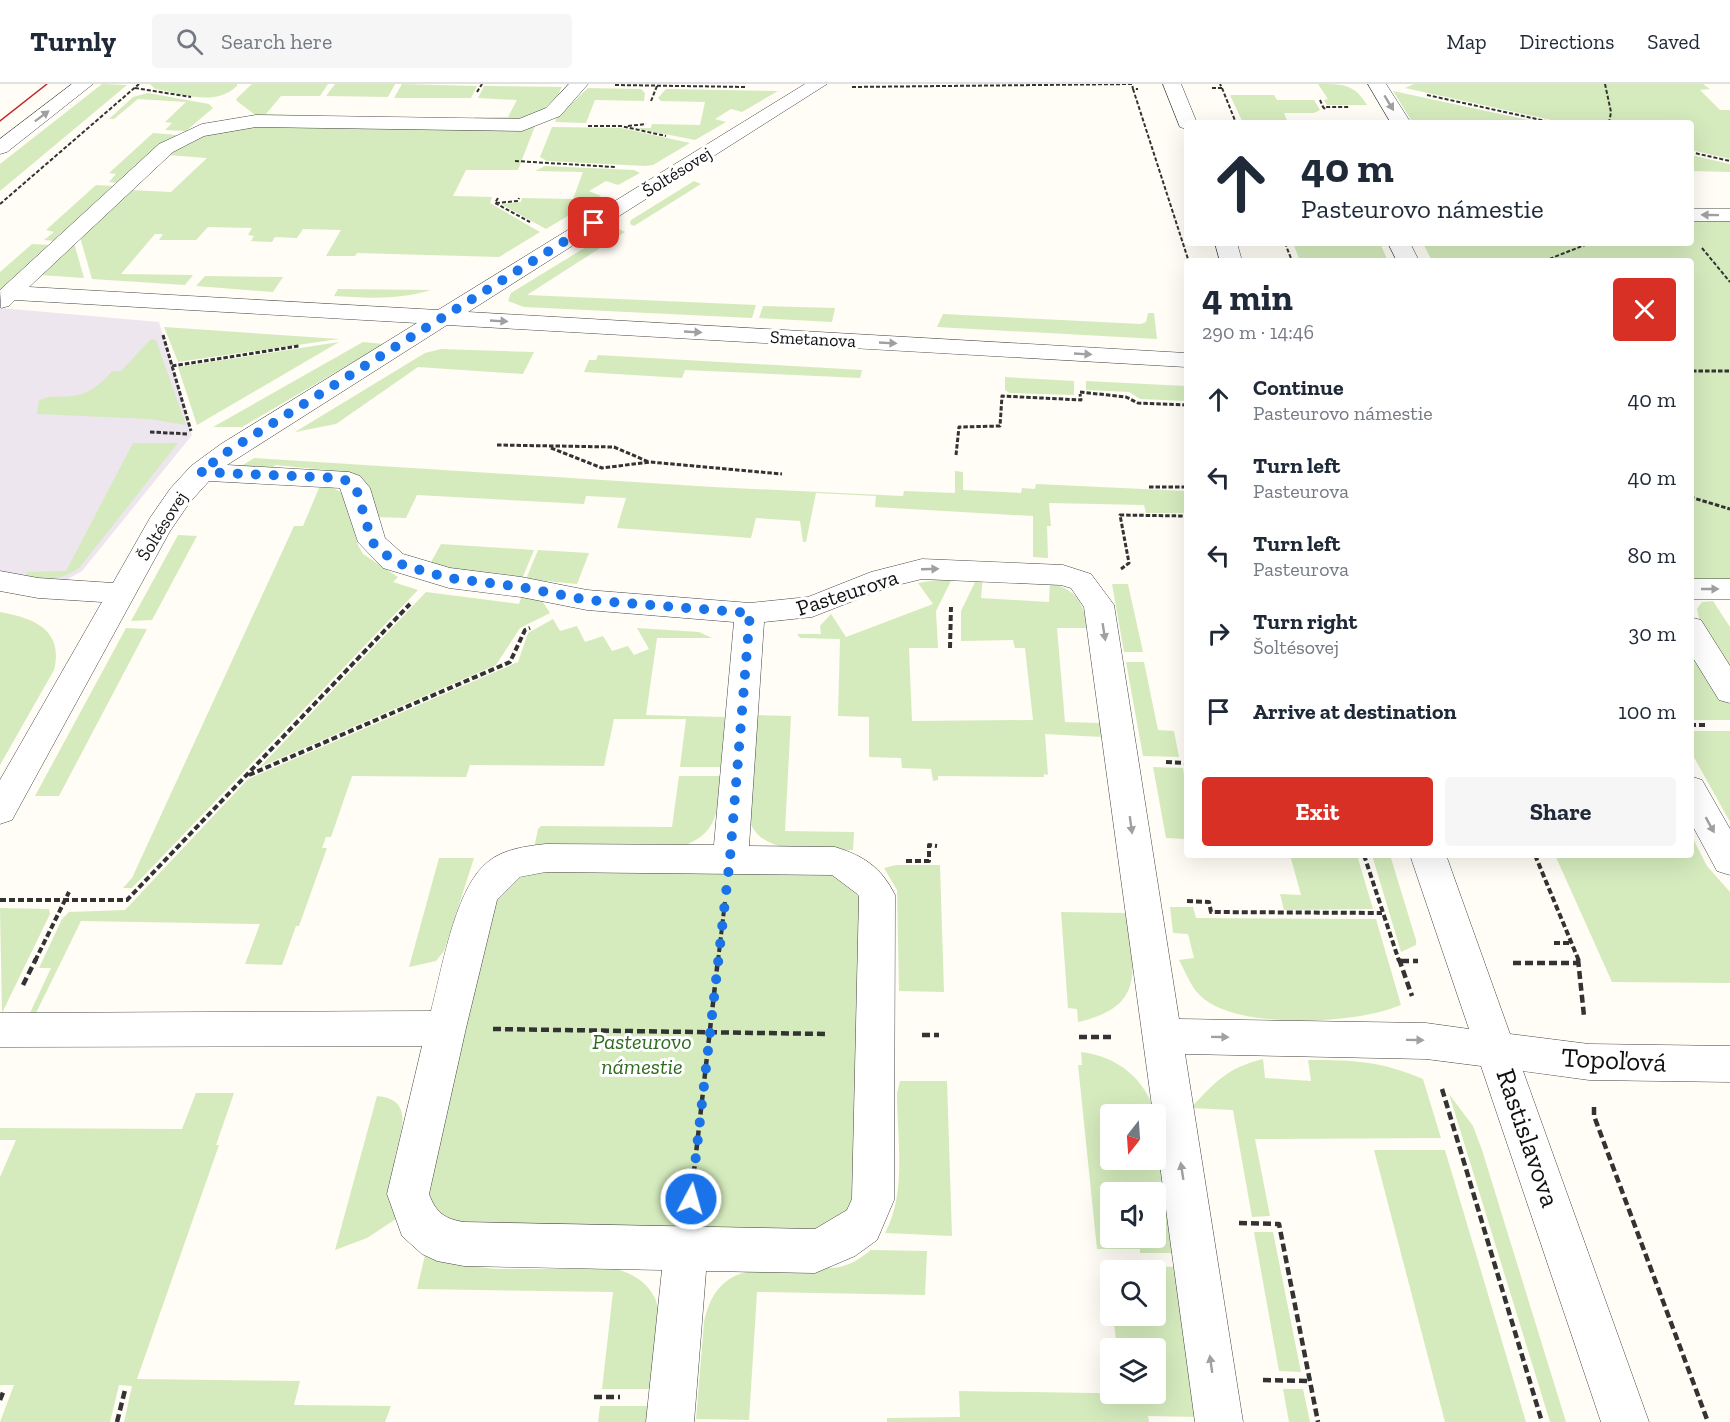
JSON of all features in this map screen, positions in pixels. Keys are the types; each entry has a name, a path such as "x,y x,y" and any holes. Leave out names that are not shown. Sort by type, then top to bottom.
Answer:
{"street":[{"path":"0,148 84,84"},
{"path":"5,298 166,148 191,134 224,125 256,121 522,125 554,112 578,84"},
{"name":"Šoltésovej","path":"0,811 176,497 200,472 230,450 816,85"},
{"path":"1378,85 1399,120"},
{"path":"1173,86 1186,120"},
{"path":"1694,215 1730,215"},
{"name":"Smetanova","path":"5,298 156,303 1184,360"},
{"name":"Pasteurova","path":"200,472 339,478 350,482 356,488 372,542 379,552 393,561 437,576 521,587 587,600 750,613 812,607 881,579 922,569 957,568 1063,575 1081,581"},
{"path":"0,581 38,588 122,593"},
{"path":"1081,581 1099,605 1219,1422"},
{"path":"1694,589 1730,590"},
{"path":"730,858 750,613"},
{"path":"1694,634 1730,692"},
{"path":"1694,796 1730,861"},
{"path":"730,858 835,861 854,868 870,880 877,895 873,1200 862,1225 840,1241 815,1251 464,1244 437,1239 417,1221 408,1194 446,1028 480,897 502,868 521,860 730,858"},
{"name":"Rastislavova","path":"1429,858 1498,1050 1625,1422"},
{"path":"0,1030 446,1028"},
{"name":"Topoľová","path":"1162,1036 1426,1041 1589,1062 1730,1064"},
{"path":"670,1422 686,1250"}],"path":[{"path":"0,204 139,84"},
{"path":"578,84 1221,86 1235,120"},
{"path":"1605,84 1611,112 1610,120"},
{"path":"1378,85 1542,120"},
{"path":"651,101 657,86"},
{"path":"1132,86 1184,246"},
{"path":"1320,100 1323,107"},
{"path":"587,126 646,124"},
{"path":"621,126 675,138"},
{"path":"1694,153 1730,161"},
{"path":"530,163 618,167"},
{"path":"495,203 498,198"},
{"path":"495,203 518,201 519,198"},
{"path":"495,203 536,226"},
{"path":"1697,242 1730,282"},
{"path":"1552,258 1582,246"},
{"path":"156,303 159,322 192,435"},
{"path":"172,366 301,345"},
{"path":"1694,371 1730,371"},
{"path":"956,454 959,427 1000,426 1002,396 1081,400 1080,387"},
{"path":"1080,394 1126,397 1138,403 1184,405"},
{"path":"497,445 551,448 614,447 650,462 680,467 782,474"},
{"path":"551,448 581,462 602,468 650,462"},
{"path":"1149,487 1184,487"},
{"path":"1694,498 1730,509"},
{"path":"1081,581 1110,577 1129,563 1120,515 1184,516"},
{"path":"0,900 127,900 437,576"},
{"path":"246,776 510,662 525,630 587,600"},
{"path":"686,1250 730,858"},
{"path":"1365,858 1382,913 1401,961 1542,1422"},
{"path":"1536,858 1580,963 1594,1116 1708,1422"},
{"path":"0,1030 69,892"},
{"path":"1142,900 1209,902 1211,912 1382,913"},
{"path":"1554,943 1572,943"},
{"path":"446,1028 876,1035"},
{"path":"1279,1224 1318,1422"},
{"path":"0,1400 4,1390"},
{"path":"117,1422 125,1390"}],"shaded area":[{"path":"0,308 159,322 192,435 82,571 66,580 0,581"}],"green space":[{"path":"102,84 127,85 0,191 0,164"},
{"path":"150,84 237,84 237,86 219,96 198,97 155,89"},
{"path":"252,84 328,84 320,96 281,96 266,114 299,115 296,118 259,118 236,99"},
{"path":"335,84 395,84 388,97 326,96"},
{"path":"402,84 477,86 471,98 394,98"},
{"path":"1318,84 1335,84 1353,89 1367,105 1327,105 1324,100 1328,99"},
{"path":"1414,84 1703,84 1710,89 1700,90 1720,110 1730,110 1730,159 1694,151 1694,120 1551,120 1405,88"},
{"path":"484,86 562,87 554,100 535,114 512,120 473,121 475,117 508,117 517,100 478,98"},
{"path":"588,88 641,89 645,93 644,101 595,100 586,123 555,122 557,117"},
{"path":"666,89 778,91 742,112 731,109 715,119 726,122 695,140 634,128 651,128 652,124 700,125 705,102 661,101 658,98"},
{"path":"1393,91 1528,120 1411,120"},
{"path":"148,93 209,104 213,108 186,131 165,130 172,123 165,122 186,102 138,99 114,119 109,119 133,97"},
{"path":"1230,95 1274,95 1277,100 1314,100 1320,110 1314,113 1284,113 1287,120 1242,120"},
{"path":"535,126 518,170 466,170 453,196 492,197 490,203 540,232 499,257 357,253 355,256 326,256 341,230 303,229 297,238 275,237 272,242 251,241 254,236 248,235 252,228 208,227 196,240 159,240 163,234 155,234 121,274 193,275 185,285 92,279 80,237 130,190 171,192 207,158 167,155 192,138 243,127"},
{"path":"552,127 621,128 690,143 653,165 547,161 540,157"},
{"path":"153,133 177,135 118,183 109,182 116,174 109,173"},
{"path":"1694,156 1730,164 1730,172 1694,171"},
{"path":"545,166 634,170 640,173 618,185 606,181 589,191 601,196 546,229 501,204 521,202 522,198 573,199 583,172 535,171"},
{"path":"694,181 701,184 634,226 630,224 631,220"},
{"path":"96,185 114,186 55,241 44,240 54,232 46,230"},
{"path":"1694,215 1730,215 1730,589 1694,589 1694,258 1430,258 1424,246 1694,246"},
{"path":"617,228 625,232 527,295 756,305 752,318 524,307 508,301 511,293"},
{"path":"74,243 84,278 40,275"},
{"path":"32,244 50,245 0,291 0,272"},
{"path":"1294,246 1381,246 1387,258 1299,258"},
{"path":"205,276 283,277 273,292 196,286"},
{"path":"338,289 431,290 395,297 371,298 334,296"},
{"path":"763,306 835,308 832,322 759,318"},
{"path":"1148,313 1154,313 1157,339 937,327 943,314 1141,324 1146,322"},
{"path":"164,327 339,339 178,362"},
{"path":"151,339 156,340 186,425 149,419 37,414 39,400 78,395 89,391 112,371 121,371"},
{"path":"339,342 197,425 178,367"},
{"path":"363,342 384,344 242,427 213,427"},
{"path":"441,349 534,352 523,374 418,367 336,424 295,432 425,353"},
{"path":"598,355 862,370 860,378 685,370 682,378 584,372 589,360 596,360"},
{"path":"1005,377 1074,381 1074,395 1009,393 1005,390"},
{"path":"1086,381 1184,386 1184,401 1140,399 1129,392 1086,390"},
{"path":"133,443 178,443 80,567 67,575 54,578 26,577 27,572 66,571"},
{"path":"254,458 713,487 903,496 904,491 955,493 955,471 963,472 963,490 1021,493 1022,488 1035,489 1036,484 1184,491 1184,513 1146,513 1144,505 1049,503 1051,526 1047,526 1048,558 1033,557 1033,516 875,507 876,496 816,493 806,542 803,542 800,521 756,518 751,538 617,528 626,498 586,496 584,504 417,495 406,518 376,517 359,477 327,470 275,465 272,469 240,467"},
{"path":"319,488 333,488 343,493 358,545 363,554 398,577 393,582 418,590 132,888 123,888 132,878 294,526 303,526"},
{"path":"178,535 197,536 152,620 131,621"},
{"path":"441,544 534,550 522,579 478,574 430,564"},
{"path":"538,550 589,553 577,584 526,579"},
{"path":"978,576 983,576 981,598 1049,602 1050,582 1073,594 1083,610 1088,628 1057,628 1065,722 1100,723 1102,737 1045,734 1048,775 1044,774 1044,777 938,776 938,780 933,781 931,769 902,768 901,758 869,757 869,717 838,716 840,639 800,638 797,634 821,634 820,626 831,614 846,637 933,604 918,583 953,577 936,611 938,648 909,648 912,721 1033,720 1025,648 1015,648 1013,640 961,641 961,611"},
{"path":"1112,584 1128,584 1143,652 1124,652"},
{"path":"426,592 519,604 522,595 541,599 550,613 520,628 496,665 260,767"},
{"path":"1713,601 1730,627 1730,668 1699,618 1697,609 1702,602"},
{"path":"0,612 35,622 44,628 55,645 56,656 54,670 0,765"},
{"path":"553,619 560,631 577,626 585,642 603,636 612,651 628,646 634,655 649,649 637,628 699,632 712,638 657,638 646,715 725,717 721,767 680,767 686,719 614,719 604,766 470,765 466,777 352,776 331,837 326,837 322,848 327,848 299,926 296,926 282,965 245,964 260,924 81,921 36,1013 30,1013 51,968 39,968 62,919 69,912 125,910 248,779 518,662 528,633"},
{"path":"126,628 147,629 59,796 35,796"},
{"path":"1694,652 1730,705 1730,720 1694,720"},
{"path":"1126,662 1144,662 1158,730 1174,731 1179,757 1143,756"},
{"path":"756,715 791,716 785,831 854,832 853,850 795,849 767,841 757,833 750,822"},
{"path":"1694,731 1730,731 1730,822 1694,757"},
{"path":"1153,767 1183,768 1184,839 1166,838"},
{"path":"679,776 720,776 717,809 710,826 704,834 684,846 534,848 538,829 541,826 672,827"},
{"path":"1694,841 1707,866 1730,892 1730,983 1612,982 1556,858 1694,858"},
{"path":"439,858 474,858 444,951 436,961 409,967"},
{"name":"Pasteurovo námestie","path":"730,858 870,880 873,1200 840,1241 417,1221 502,868"},
{"path":"1291,858 1358,858 1373,909 1284,910 1280,894 1301,895"},
{"path":"1373,858 1391,858 1416,940 1416,945 1401,952"},
{"path":"896,865 940,865 944,992 899,991 897,890 884,868"},
{"path":"1170,907 1193,907 1196,918 1376,919 1401,1005 1357,1016 1301,1021 1245,1016 1222,1009 1204,999 1187,976 1179,960 1194,958 1188,934 1173,933"},
{"path":"0,908 49,909 50,914 2,1013"},
{"path":"1061,912 1128,913 1133,969 1131,983 1125,996 1116,1006 1100,1015 1078,1022 1077,1009 1068,1008"},
{"path":"1081,1052 1094,1054 1118,1064 1137,1080 1152,1104 1100,1104 1100,1170 1163,1170 1165,1182 1100,1182 1100,1248 1166,1248 1166,1191 1175,1253 1140,1253 1140,1249 1097,1249 1078,1065 1082,1065"},
{"path":"1263,1059 1265,1078 1311,1081 1308,1060 1324,1060 1380,1065 1423,1079 1441,1138 1255,1139 1270,1216 1252,1217 1233,1110 1191,1108 1222,1077 1240,1067"},
{"path":"900,1081 947,1081 952,1236 885,1233 892,1217 898,1183 897,1093"},
{"path":"196,1093 234,1093 216,1145 219,1145 137,1379 300,1381 294,1405 391,1406 385,1422 124,1422 132,1386 119,1385 110,1422 0,1422 14,1385 0,1385 0,1177 16,1140 0,1140 0,1128 182,1129"},
{"path":"1449,1094 1473,1126 1482,1150 1566,1422 1550,1422"},
{"path":"377,1096 390,1099 398,1105 402,1113 401,1133 394,1165 399,1217 367,1238 335,1250"},
{"path":"1374,1150 1445,1150 1526,1422 1445,1422"},
{"path":"1254,1232 1273,1232 1301,1372 1279,1371"},
{"path":"871,1250 927,1251 925,1295 757,1292 749,1420 696,1419 704,1322 710,1302 720,1288 731,1278 745,1272 778,1268 840,1267"},
{"path":"426,1251 453,1264 496,1269 617,1269 636,1278 649,1289 657,1302 660,1317 653,1389 602,1389 613,1292 417,1289"},
{"path":"1166,1267 1177,1267 1197,1417 1148,1416 1149,1422 887,1422 887,1418 960,1417 959,1391 1100,1393 1100,1404 1166,1404 1166,1338 1116,1338 1114,1326 1166,1326"},
{"path":"1283,1389 1303,1389 1310,1422 1289,1422"},
{"path":"600,1406 652,1406 650,1422 598,1422"}],"tram line":[{"path":"0,121 47,84"}],"route":[{"path":"594,223 230,450 200,472 339,478 350,482 356,488 372,542 379,552 393,561 437,576 521,587 587,600 750,613 730,858 691,1199"}]}
